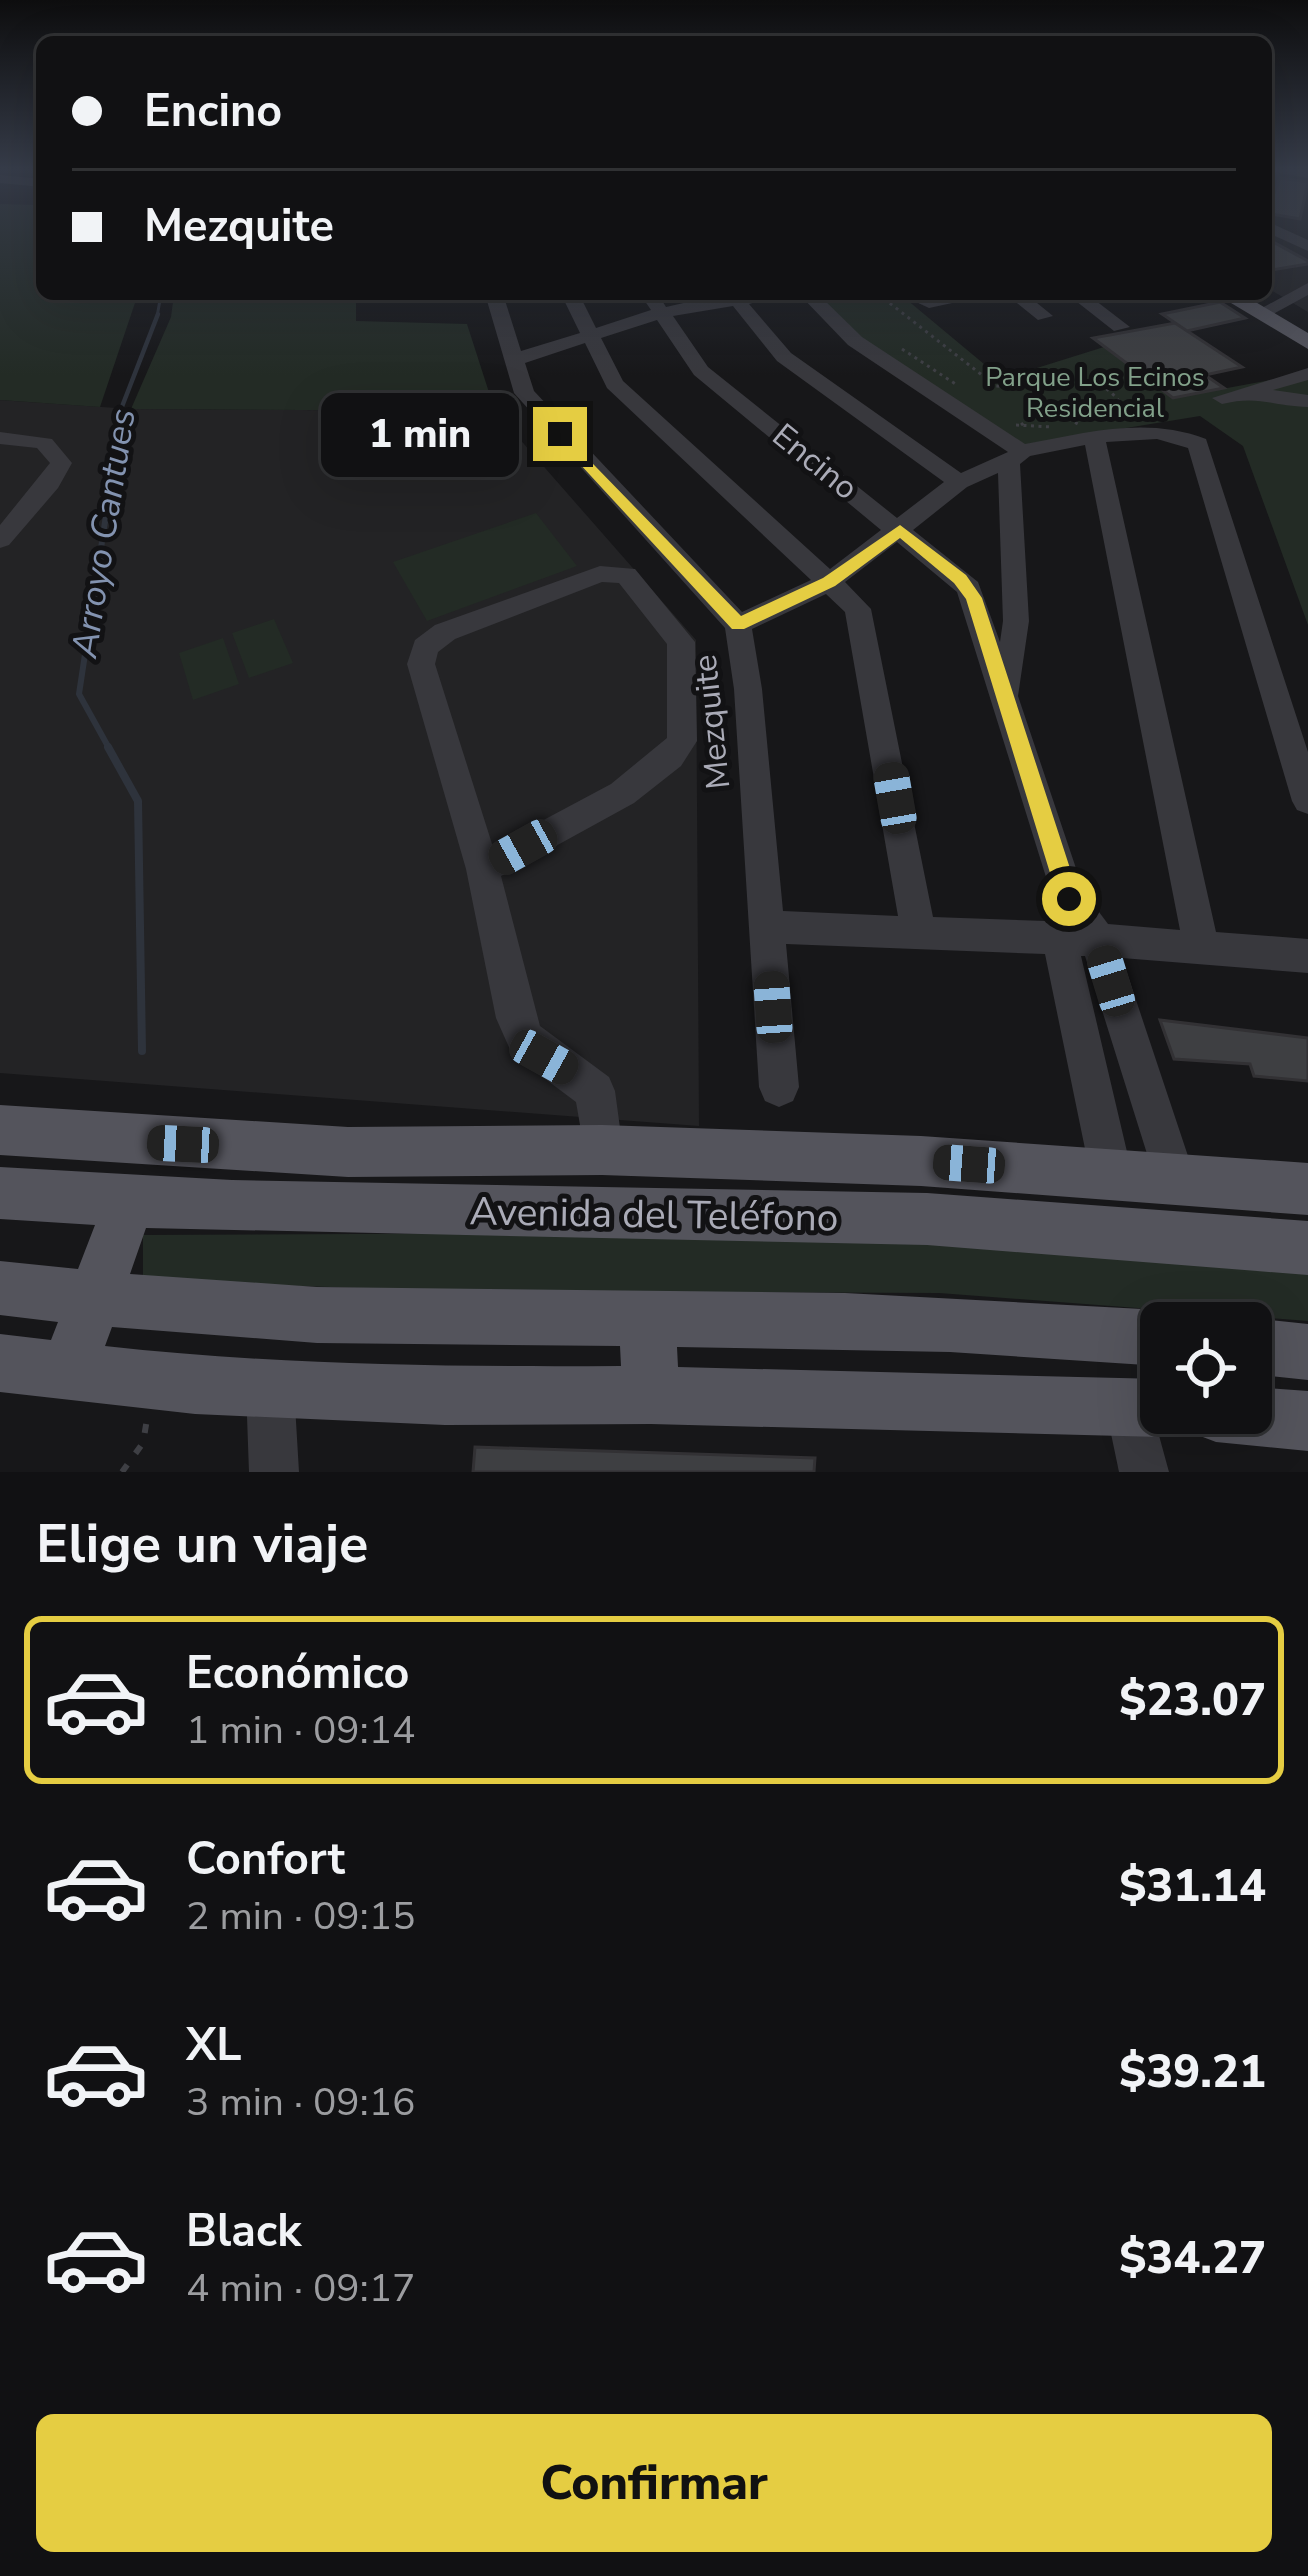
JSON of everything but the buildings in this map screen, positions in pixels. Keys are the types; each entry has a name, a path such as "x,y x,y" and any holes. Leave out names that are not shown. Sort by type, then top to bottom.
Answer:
{"main road":[{"path":"1262,304 1308,326"},
{"path":"1262,304 1308,342"},
{"path":"0,1130 348,1152 602,1150 921,1161 1308,1189"},
{"path":"921,1161 929,1219"},
{"name":"Avenida del Teléfono","path":"0,1193 129,1203 929,1219 1308,1248"},
{"path":"68,1371 129,1203"},
{"path":"2,1292 313,1315 943,1321 1140,1336"},
{"path":"647,1318 651,1396"},
{"path":"1272,1348 1308,1352"},
{"path":"0,1363 154,1380 445,1396 1140,1407"},
{"path":"1272,1418 1308,1421"}],"street":[{"path":"1262,304 1308,288"},
{"name":"Mezquite","path":"496,300 531,402 738,625 779,1088"},
{"path":"574,300 614,384 850,597 864,621 918,930"},
{"path":"514,360 588,334 655,303 694,300"},
{"path":"736,300 784,357 959,482"},
{"path":"814,300 855,340 1015,438"},
{"path":"1029,300 1046,307 1061,300"},
{"path":"1082,300 1121,327"},
{"name":"Encino","path":"655,303 701,371 969,588 1069,899 1098,940 1174,1177"},
{"path":"1222,398 1308,374"},
{"path":"1251,388 1276,398 1308,401"},
{"path":"738,625 829,582 1015,438 1156,430 1179,434 1198,444 1308,801"},
{"path":"1087,432 1201,947"},
{"path":"0,438 44,442 57,451 61,463 50,483 0,540"},
{"path":"1007,696 1016,621 1015,438"},
{"path":"483,869 642,781 676,754 682,741 681,642 626,575 600,574 456,627 425,646 421,664 483,869 515,1018 526,1040 596,1091 602,1150"},
{"path":"1069,899 1059,938 1111,1173"},
{"path":"767,927 918,930 1308,956"},
{"path":"1096,1089 1145,1094"},
{"path":"270,1388 274,1472"},
{"path":"1144,1472 1145,1434"}],"path":[{"path":"886,300 996,386 1016,389 1075,375 1102,383 1120,400 1117,411 1087,432 1015,438"},
{"path":"891,344 960,388"},
{"path":"1015,438 1039,410"},
{"path":"1062,415 1087,432"},
{"path":"122,1472 142,1443 154,1380"}],"shaded area":[{"path":"1272,238 1308,238 1308,312 1272,291"},
{"path":"0,400 131,409 495,411 696,640 699,1126 0,1073"}],"green space":[{"path":"0,238 36,238 36,300 136,300 100,407 0,400"},
{"path":"173,300 356,300 356,321 467,324 495,411 131,409 171,317"},
{"name":"Parque Los Ecinos Residencial","path":"821,300 907,300 1002,379 1104,347 1173,398 1308,373 1308,625 1243,446 1200,416 1022,445 847,330"},
{"path":"536,513 577,566 427,621 393,562"},
{"path":"274,619 293,663 249,678 232,633"},
{"path":"223,638 239,684 193,700 179,653"},
{"path":"587,1233 1048,1248 1308,1274 1308,1321 1272,1318 1272,1302 1140,1302 1140,1308 939,1293 451,1291 143,1281 143,1235"}],"waterway":[{"name":"Arroyo Cantues","path":"157,316 160,300"},
{"name":"Arroyo Cantues","path":"107,505 116,422 157,316"},
{"name":"Arroyo Cantues","path":"108,502 79,694 110,750"},
{"name":"Arroyo Cantues","path":"108,747 138,801 142,1051"}],"route":[{"path":"560,434 738,625 829,582 900,530 960,579 974,598 1069,899"}]}
